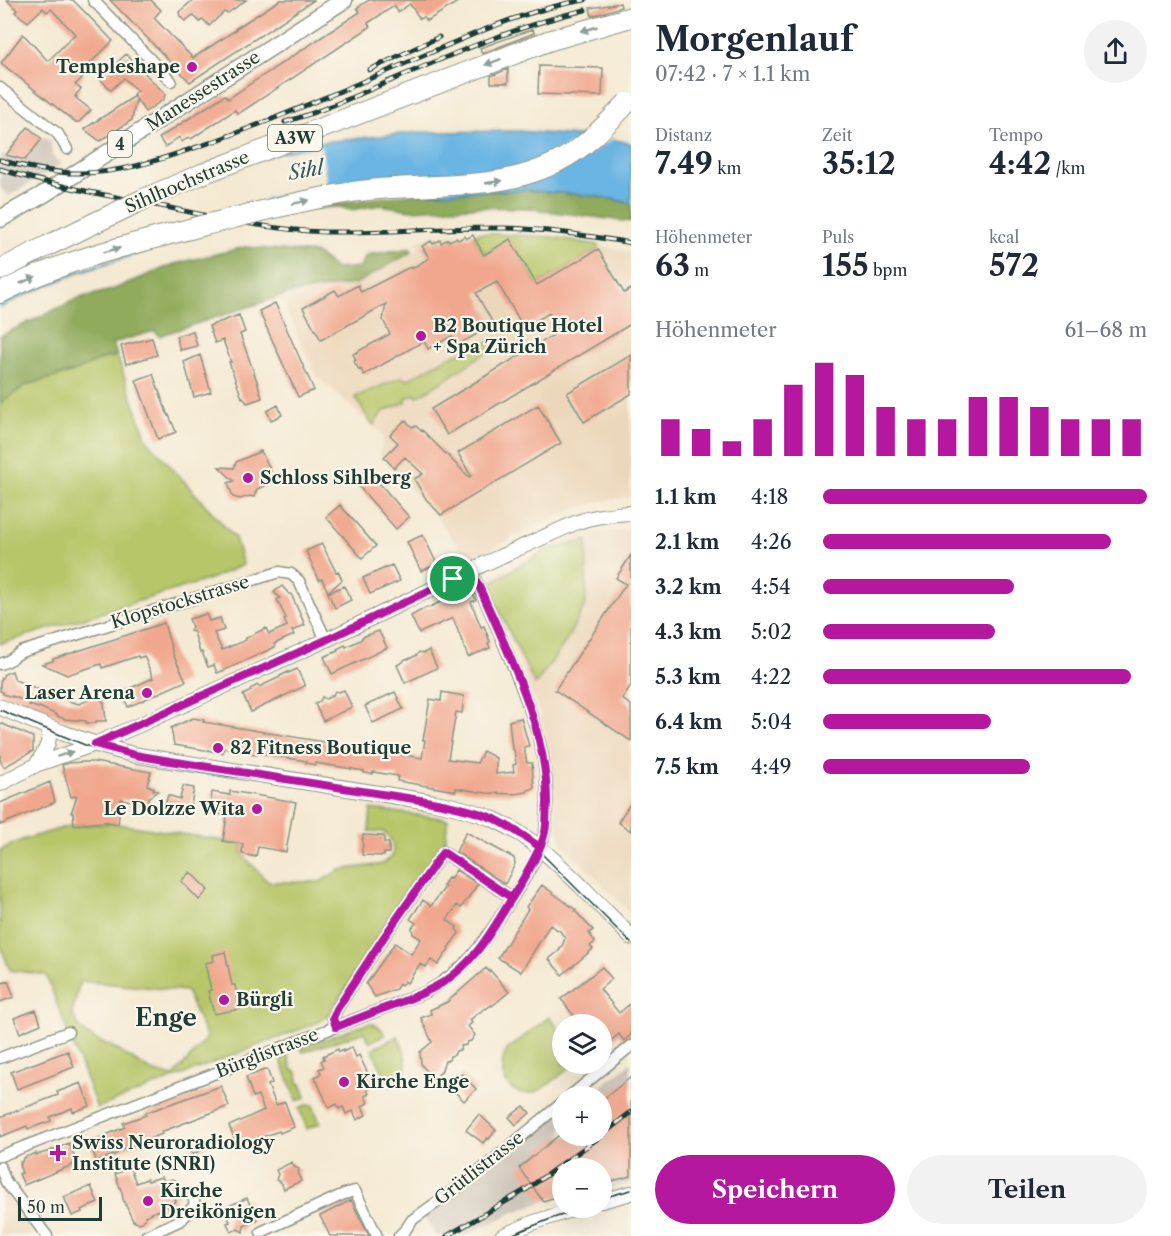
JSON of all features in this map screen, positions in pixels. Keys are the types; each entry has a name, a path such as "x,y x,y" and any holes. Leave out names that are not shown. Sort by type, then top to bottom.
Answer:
{"highway":[{"name":"Sihlhochstrasse","path":"0,270 133,204 202,174 548,41 631,17"},
{"path":"0,293 56,268 104,252 314,199 354,191 424,185 475,184 524,176 572,154 595,136 629,101"}],"main road":[{"name":"Manessestrasse","path":"0,219 344,0"},
{"path":"0,707 95,744 135,755 420,800 453,806 494,819 540,847 631,937"}],"street":[{"path":"93,0 171,81"},
{"path":"0,87 58,134 67,149"},
{"path":"0,784 36,765 95,744 326,640 585,519 608,514 631,513"},
{"name":"Bürglistrasse","path":"0,1156 426,992 458,971 479,949 512,898 540,847 546,827 547,793 536,725 479,586 470,571"},
{"name":"Klopstockstrasse","path":"0,664 21,652 279,572 291,574 299,581 326,640"},
{"path":"36,765 48,746 50,734 48,727"},
{"path":"336,1027 333,1018 337,1009 443,852 512,898"},
{"path":"0,1058 68,1032"},
{"path":"582,1086 631,1046"},
{"name":"Grütlistrasse","path":"399,1236 412,1220 474,1176 552,1110"},
{"path":"0,1167 9,1187 47,1236"},
{"path":"261,1232 355,1191 377,1236"},
{"path":"612,1198 631,1193"},
{"path":"146,1236 181,1220 195,1205 193,1196"},
{"path":"502,1236 552,1216"}],"shaded area":[{"path":"44,137 51,142 52,156 62,164 9,196 0,187 0,154 25,160"},
{"path":"478,233 562,238 631,252 631,497 602,501 571,510 469,560 433,513 380,454 383,436 316,375 280,297 292,293 355,284 419,249 415,242 429,236"},
{"path":"631,530 631,909 629,912 562,844 555,815 552,767 540,714 486,578 582,533"},
{"path":"631,1063 631,1183 612,1188 612,1158 552,1158 552,1199 517,1211 463,1236 436,1236 424,1214 552,1117 552,1146 612,1146 612,1086 602,1086"},
{"path":"0,1190 30,1228 32,1234 36,1236 0,1236"}],"green space":[{"path":"525,190 595,196 631,203 631,222 524,208 470,207 410,210 381,205 350,210 340,207 312,208 393,194"},
{"path":"478,233 552,237 598,245 598,249 537,285 510,240 482,256 483,252 473,235"},
{"path":"245,247 316,253 336,269 360,267 366,255 411,248 412,252 355,284 291,293 159,336 155,331 113,343 117,356 105,358 73,372 26,385 0,403 0,336 79,298 112,290 174,264"},
{"path":"496,339 497,343 494,347 417,397 415,394 406,398 406,402 387,410 374,425 355,397 402,377 407,380 447,358"},
{"path":"117,356 147,440 235,538 243,565 210,579 0,644 0,403 25,385 73,372 105,358"},
{"path":"587,541 586,603 566,641 535,685 487,585 547,550"},
{"path":"371,809 448,819 445,842 327,1016 319,1022 97,1108 46,975 10,970 0,944 0,850 22,840 69,826 111,823 243,844 242,854 268,882 320,882 340,870 383,864 393,855 392,841 384,832 369,831","holes":["80,981 186,991 207,1038 173,1077 151,1071 111,1046 86,1034 72,1014"]},
{"path":"549,1017 552,1021 552,1074 562,1074 535,1092 518,1092 511,1088 503,1075 503,1058 507,1050"},
{"path":"369,1023 378,1026 385,1035 370,1042 364,1032 303,1052 301,1048"},
{"path":"398,1036 406,1064 402,1076 390,1087 372,1049"},
{"path":"288,1055 292,1070 296,1071 299,1084 306,1097 297,1101 280,1058"},
{"path":"313,1105 320,1123 307,1129 299,1108"}],"water":[{"name":"Sihl","path":"520,131 631,143 631,203 595,196 525,190 393,194 331,202 221,228 82,271 0,308 0,257 216,168 321,142 420,132"}],"pier":[{"path":"587,134 616,137 573,164 546,176 330,203 152,247 69,273 0,304 0,255 65,223 131,195 282,153 321,146 327,185 266,198 264,202 444,179 535,165"}],"building":[{"path":"7,0 73,0 113,41 80,73 84,76 75,85 81,89 75,96 91,110 79,122 75,122 1,63 23,34 48,61 75,34 51,9 47,12 43,8 28,22 15,12 17,10"},
{"path":"110,0 151,0 161,10 154,18 193,58 280,0 314,0 190,82"},
{"path":"193,0 246,0 228,13 224,12 209,26 203,19 200,22 193,15 185,21 180,16 179,12"},
{"path":"369,0 461,0 427,21 424,17 420,19 410,4 398,12 394,6 368,23 370,27 238,114 235,110 191,139 189,137 182,142 179,137 165,147 159,138 225,95 228,99 360,12 357,8"},
{"path":"620,3 621,7 592,16 590,8"},
{"path":"533,29 534,33 482,54 480,48"},
{"path":"126,54 165,94 164,99 145,112 136,99 132,120 100,141 84,129 135,96 133,94 137,91 124,78 111,90 100,79"},
{"path":"539,66 603,68 602,96 538,94"},
{"path":"508,69 508,83 491,83 491,76"},
{"path":"28,127 42,139 25,160 6,155"},
{"path":"473,235 484,255 510,239 537,285 598,249 624,293 631,289 631,324 447,435 431,409 560,331 549,313 524,328 497,282 476,293 494,325 457,345 452,336 428,349 424,341 364,375 354,361 356,360 353,354 390,334 383,320 386,304 321,340 303,308 335,290 339,296 358,285 361,292 410,267 411,269 429,258 422,246 431,241 433,244 440,240 441,243 448,239 449,241 456,238 458,240 465,236 466,239"},
{"path":"275,303 314,390 298,397 259,311"},
{"path":"239,315 245,332 240,334 262,398 247,403 242,398 223,340 215,343 209,326"},
{"path":"193,331 197,346 180,350 176,336"},
{"path":"152,338 157,355 126,364 121,346"},
{"path":"200,355 211,392 194,397 184,362"},
{"path":"631,355 631,394 584,422 567,393"},
{"path":"153,374 176,432 158,439 136,380"},
{"path":"278,405 282,415 271,420 267,411"},
{"path":"538,405 561,443 441,515 426,499 414,479 423,474 405,457 394,468 384,457 398,443 390,435 405,420 412,427 416,426 422,430 469,477 471,476 458,453"},
{"name":"Schloss Sihlberg","path":"261,451 271,471 264,474 269,484 257,489 254,497 240,499 233,497 228,483 234,481 219,467 234,468 236,462"},
{"path":"367,469 409,517 396,529 354,481"},
{"path":"340,505 376,546 362,558 326,517"},
{"path":"423,535 437,564 421,571 407,542"},
{"path":"322,544 342,580 328,592 322,579 319,580 306,551"},
{"path":"631,555 631,685 622,699 631,705 631,741 555,690 626,584 616,578"},
{"path":"392,565 400,581 370,594 363,578"},
{"path":"282,586 291,594 305,625 292,631 294,635 274,644 275,647 225,670 217,673 214,665 208,667 202,652 200,653 194,632 190,631 192,627 189,619 206,614 209,621 220,618 224,630 214,633 222,650 266,628 269,634 287,626 284,619 286,618 277,600 280,598 274,592"},
{"path":"344,586 351,600 335,608 328,593"},
{"path":"466,591 467,595 472,592 476,600 471,602 490,642 488,643 490,648 468,657 453,618 419,633 411,616 456,593 457,595"},
{"path":"164,623 173,654 186,681 128,707 122,692 153,678 144,656 102,668 101,664 67,675 42,664 53,661 53,659"},
{"path":"379,631 387,648 332,674 324,657 345,645 346,647 362,637"},
{"path":"429,650 437,668 405,683 397,665 419,652 424,653"},
{"path":"297,669 305,686 251,712 243,695 258,685 259,687"},
{"path":"12,671 15,680 68,701 79,704 96,697 101,699 104,703 106,721 86,723 86,721 65,719 3,694 0,691 0,682 4,674"},
{"path":"344,690 352,707 323,721 315,704 322,697 326,699 335,691"},
{"path":"395,692 403,709 373,723 365,706"},
{"path":"442,692 464,696 462,713 456,712 448,759 477,763 483,751 496,758 496,774 514,772 513,765 516,764 509,721 521,718 529,746 524,747 527,763 532,763 534,788 515,794 486,793 456,788 456,791 397,781 398,776 364,773 364,771 315,763 315,765 306,763 306,761 257,753 257,755 248,754 248,752 224,748 223,753 174,745 171,728 193,718 204,720 203,722 422,758 430,699 441,701"},
{"path":"0,723 33,737 33,751 4,767 0,760"},
{"path":"94,762 151,772 147,785 158,791 149,797 147,803 121,799 118,824 106,822 74,825 73,813 71,813 77,796 71,797 62,765"},
{"path":"50,782 55,802 0,825 0,803"},
{"path":"183,786 194,788 191,805 189,804 185,815 164,808 168,795 180,799"},
{"path":"230,791 296,802 286,852 258,847 256,857 242,854 243,844 223,841 227,816 209,813 212,792 230,795"},
{"path":"631,802 631,831 618,822"},
{"path":"466,832 514,858 515,864 505,884 456,852"},
{"path":"363,835 384,836 384,843 389,843 389,853 384,853 384,856 362,855"},
{"path":"456,870 478,884 461,908 457,905 447,920 457,927 459,933 449,949 438,965 431,960 426,967 420,964 407,983 405,981 396,989 375,997 366,984 395,943 411,954 421,939 413,934 412,928 416,923 410,919 423,900 431,906 445,887 443,886 448,878 450,879"},
{"path":"190,872 208,890 199,900 181,881"},
{"path":"542,885 576,910 593,930 589,933 595,942 590,946 593,949 562,975 549,959 560,950 565,938 560,931 550,925 521,972 498,958 528,909 526,907"},
{"path":"225,952 240,1009 214,1014 208,991 211,990 205,963 214,961 213,955"},
{"path":"602,967 612,979 600,989 619,1013 631,1003 631,1035 624,1041 619,1034 612,1040 612,1014 572,1014 561,999"},
{"path":"486,968 509,992 470,1020 472,1023 468,1026 475,1035 471,1041 461,1046 460,1050 445,1061 441,1072 433,1079 421,1064 420,1052 432,1042 421,1018 431,1014 430,1010 447,1002"},
{"path":"8,981 14,997 0,1002 0,984"},
{"path":"36,1010 41,1024 20,1033 14,1018"},
{"name":"Kirche Enge","path":"352,1047 356,1057 359,1055 374,1086 367,1090 369,1094 365,1096 368,1103 362,1106 366,1115 357,1120 353,1111 346,1114 343,1107 339,1109 337,1104 329,1108 315,1077 321,1073 319,1069 324,1067 321,1061 324,1059 323,1056 338,1049 339,1052 343,1050 343,1052"},
{"path":"68,1051 74,1067 17,1089 11,1072"},
{"path":"267,1069 272,1083 268,1085 276,1105 285,1102 294,1127 262,1137 260,1142 252,1140 238,1146 229,1126 264,1110 258,1095 253,1097 246,1077"},
{"path":"462,1074 476,1089 464,1101 449,1086"},
{"path":"631,1077 631,1176 612,1181 612,1158 552,1158 552,1198 543,1201 519,1168 552,1141 552,1146 612,1146 612,1092"},
{"path":"81,1083 90,1106 73,1112 72,1108 50,1117 51,1121 28,1129 27,1126 0,1137 0,1117 58,1095 57,1092"},
{"path":"221,1086 229,1106 161,1132 162,1134 97,1162 89,1142 125,1127 123,1123 146,1115 145,1113"},
{"path":"524,1106 530,1113 516,1125 509,1117"},
{"path":"479,1114 496,1130 483,1143 466,1130"},
{"path":"195,1138 196,1141 203,1138 207,1147 192,1155 186,1142"},
{"path":"69,1143 77,1163 24,1185 19,1174 22,1173 19,1165 23,1158"},
{"path":"292,1162 294,1167 299,1169 298,1174 301,1181 284,1189 281,1182 276,1180 278,1174 276,1170"},
{"name":"Kirche Dreikönigen","path":"130,1168 136,1183 162,1177 165,1182 172,1179 176,1181 180,1191 179,1195 174,1197 176,1201 145,1216 142,1222 133,1221 115,1174"},
{"path":"91,1186 98,1203 72,1216 64,1197"},
{"path":"247,1198 251,1207 256,1207 253,1211 257,1220 244,1226 243,1232 238,1229 231,1232 227,1223 230,1222 224,1208"},
{"path":"351,1200 369,1236 330,1236 320,1216"}],"tram line":[{"path":"0,710 85,745 138,761 228,776 311,785 471,813 510,830 538,850 631,943"},
{"path":"99,742 142,752 264,772"},
{"path":"612,1195 631,1190"},
{"path":"508,1236 553,1218"}],"railway":[{"path":"0,160 57,172 94,173 128,168 212,142 316,102 459,40 521,16 585,0"},
{"path":"285,122 335,104 482,42 585,10"},
{"path":"369,70 439,37"},
{"path":"0,169 75,189 216,218 304,231 504,228 568,233 631,243"},
{"path":"612,1127 631,1112"},
{"path":"447,1236 527,1189 587,1146"}],"place":[{"name":"Templeshape","path":"192,67"},
{"name":"B2 Boutique Hotel + Spa Zürich","path":"421,336"},
{"name":"Schloss Sihlberg","path":"248,478"},
{"name":"Laser Arena","path":"147,693"},
{"name":"82 Fitness Boutique","path":"218,748"},
{"name":"Le Dolzze Wita","path":"257,809"},
{"name":"Bürgli","path":"224,1000"},
{"name":"Kirche Enge","path":"344,1082"},
{"name":"Swiss Neuroradiology Institute (SNRI)","path":"58,1153"},
{"name":"Kirche Dreikönigen","path":"148,1201"}],"district":[{"name":"Enge","path":"166,1018"}],"route":[{"path":"453,579 326,640 95,744 135,755 453,806 494,819 540,847 531,866 512,898 490,933 469,961 458,971 426,992 336,1027 333,1018 337,1009 443,852 512,898 531,866 540,847 546,827 547,793 541,745 528,703 479,586 470,571 453,579"}]}
